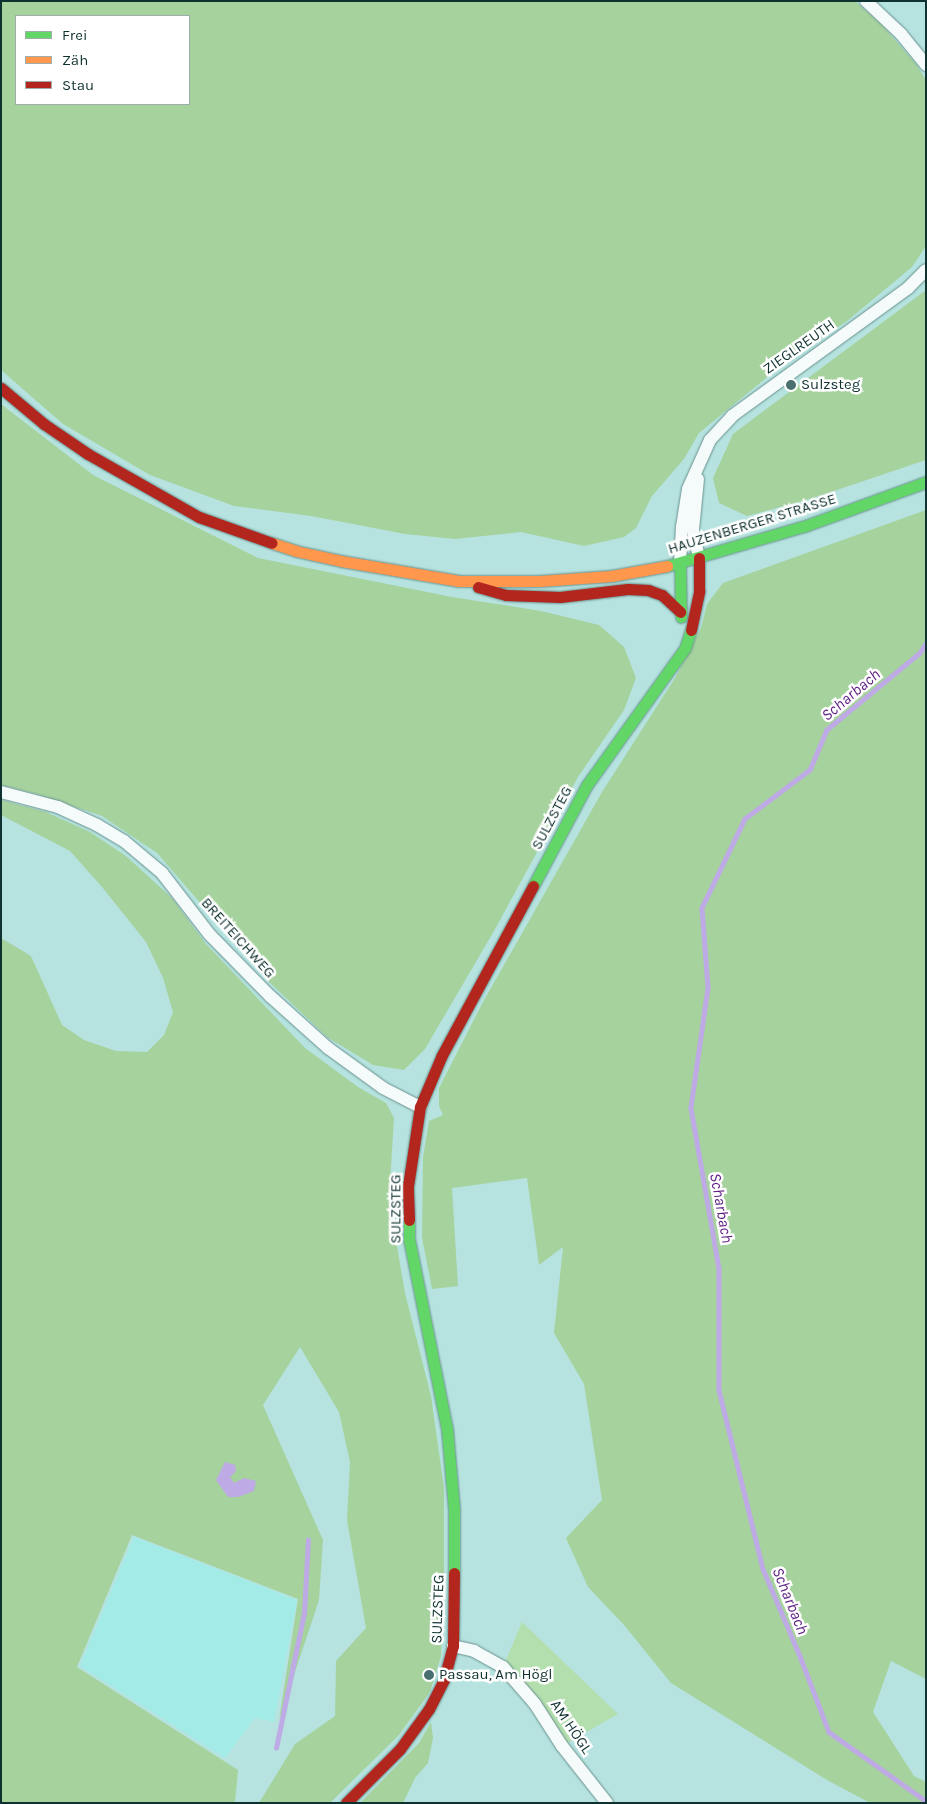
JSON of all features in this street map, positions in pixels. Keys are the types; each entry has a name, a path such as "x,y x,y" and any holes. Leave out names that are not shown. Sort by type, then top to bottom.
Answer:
{"street":[{"path":"866,1 901,34 926,65"},
{"name":"ZIEGLREUTH","path":"680,564 682,527 688,489 710,440 732,416 908,288 926,270"},
{"name":"HAUZENBERGER STRASSE","path":"1,388 44,424 88,454 200,517 296,551 341,562 459,581 539,581 612,576 680,564 805,526 926,482"},
{"name":"ZIEGLREUTH","path":"699,558 693,530 700,460"},
{"name":"SULZSTEG","path":"346,1803 400,1749 429,1709 444,1679 453,1646 454,1509 447,1429 409,1239 408,1186 420,1107 442,1055 587,785 648,703 685,648 695,619 699,591 699,558"},
{"path":"680,564 680,612 685,648"},
{"path":"459,581 506,595 560,598 628,590 648,590 662,595 680,612"},
{"name":"BREITEICHWEG","path":"1,792 58,808 97,825 124,841 162,873 210,935 270,996 328,1048 383,1088 420,1107"},
{"name":"AM HÖGL","path":"453,1646 474,1651 503,1667 535,1704 562,1746 607,1803"}],"shaded area":[{"path":"225,1462 235,1465 236,1471 230,1477 234,1483 244,1478 256,1481 254,1491 238,1497 228,1497 216,1480"},
{"path":"134,1537 297,1600 274,1722 255,1718 225,1758 80,1666"}],"green space":[{"path":"1,1 855,1 882,25 916,64 926,80 926,246 912,267 847,321 787,361 699,433 684,459 652,496 636,528 624,537 584,546 521,532 455,539 405,534 311,516 234,506 150,475 63,424 1,370"},
{"path":"926,290 926,460 810,499 747,516 719,503 713,478 733,434"},
{"path":"1,404 93,475 258,558 452,597 541,611 599,625 624,647 636,678 624,710 578,777 494,931 425,1049 404,1070 373,1065 327,1037 266,979 157,853 102,816 37,794 1,785"},
{"path":"926,510 926,1679 891,1661 873,1712 914,1776 926,1782 926,1803 870,1803 827,1780 671,1683 624,1625 588,1587 566,1538 602,1500 584,1384 554,1333 563,1247 539,1265 527,1178 452,1188 458,1286 432,1289 422,1238 423,1157 429,1121 443,1115 439,1106 439,1088 483,1002 602,792 675,678 701,628 707,604 723,583"},
{"path":"1,800 46,812 90,832 126,856 172,898 206,944 305,1048 358,1087 386,1103 394,1118 389,1200 405,1293 431,1396 444,1488 444,1585 441,1656 430,1692 399,1735 330,1803 259,1803 295,1744 335,1716 336,1661 366,1628 347,1520 350,1462 339,1412 300,1347 263,1405 323,1540 319,1600 279,1720 298,1599 132,1535 77,1667 238,1770 235,1803 1,1803 1,938 31,956 62,1025 84,1040 116,1051 147,1052 164,1035 173,1012 163,978 146,942 102,887 70,851 1,815"},
{"path":"522,1622 618,1714 562,1746 503,1667"},
{"path":"431,1722 433,1738 428,1763 415,1778 403,1803 360,1803 419,1743"}],"waterway":[{"name":"Scharbach","path":"926,644 920,653 827,730 810,770 745,819 702,908 708,988 691,1108 719,1269 719,1390 763,1569 800,1656 829,1732 926,1801"},
{"path":"276,1748 304,1613 308,1540"}],"traffic: fast":[{"path":"667,566 805,526 926,482"},
{"path":"680,564 681,617"},
{"path":"533,886 587,785 685,648 691,630"},
{"path":"409,1220 409,1239 447,1429 454,1509 454,1573"}],"traffic: slow":[{"path":"272,543 296,551 341,561 459,581 539,581 611,576 667,566"}],"traffic: jam":[{"path":"1,388 44,424 88,454 199,517 272,543"},
{"path":"691,630 699,591 699,558"},
{"path":"478,587 506,595 560,597 628,589 648,590 662,595 680,612"},
{"path":"409,1220 408,1186 420,1107 442,1055 533,886"},
{"path":"346,1803 400,1749 429,1709 444,1679 453,1646 454,1573"}],"place":[{"name":"Sulzsteg","path":"791,385"},
{"name":"Passau, Am Högl","path":"429,1675"}]}
